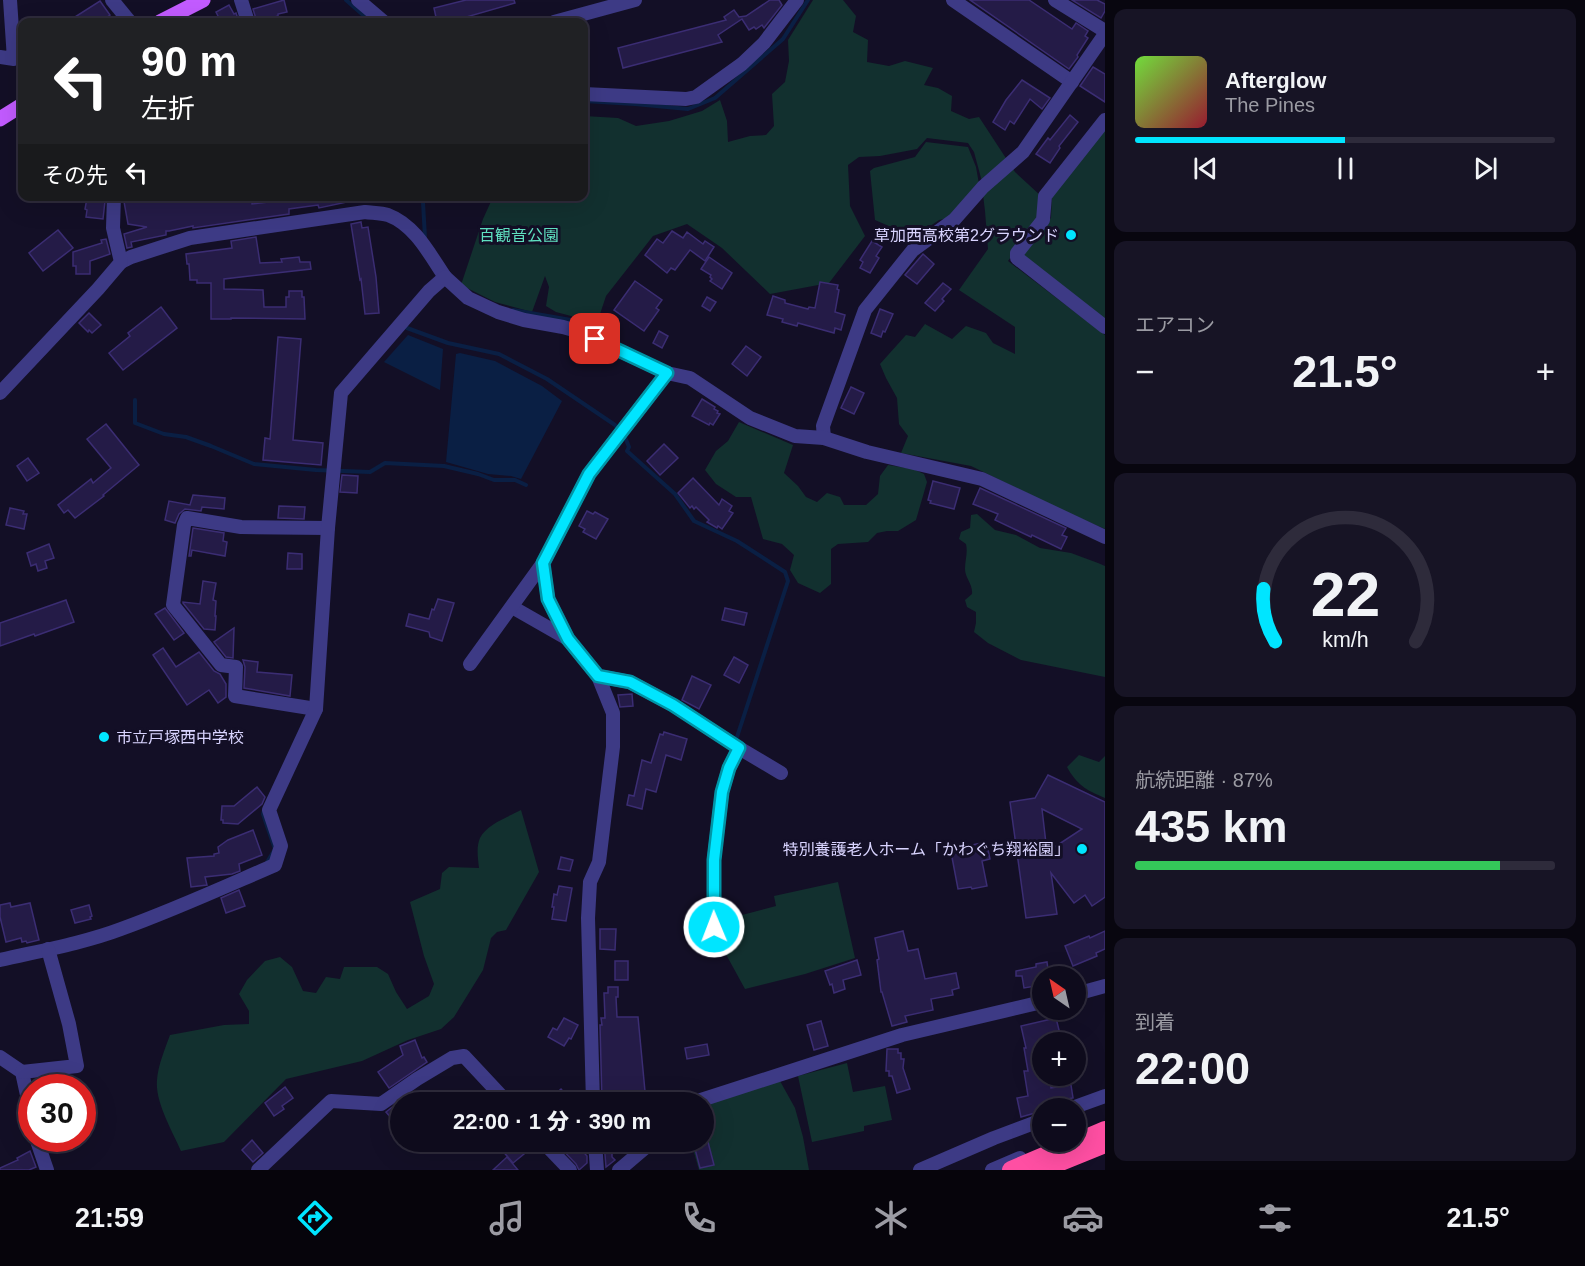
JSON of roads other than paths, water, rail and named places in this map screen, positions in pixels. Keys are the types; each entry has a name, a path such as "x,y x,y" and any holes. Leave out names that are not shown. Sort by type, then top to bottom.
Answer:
{"highway":[{"path":"1011,1170 1105,1130"},
{"path":"1041,1170 1105,1144"},
{"path":"1072,1170 1105,1156"}],"main road":[{"path":"168,18 202,0"},
{"path":"0,119 18,108"}],"street":[{"path":"0,57 14,59 10,0"},
{"path":"112,0 127,18"},
{"path":"241,0 247,18"},
{"path":"358,0 379,18"},
{"path":"565,18 599,5 635,0"},
{"path":"953,0 1072,82"},
{"path":"824,438 824,426 865,310 913,250 954,220 982,187 1023,152 1105,33 1055,0"},
{"path":"588,94 686,99 696,97 742,64 764,43 792,3"},
{"path":"1105,120 1045,196 1043,220 1017,253 1017,258 1105,327"},
{"path":"114,201 113,228 121,262"},
{"path":"0,393 121,262 189,238 365,212 388,215 402,223 420,240 445,277 468,298 498,312 577,331 667,373 690,378 750,418 795,436 824,438 867,452 982,479 1105,537"},
{"path":"0,960 119,930 195,901 275,865 281,846 269,810 316,709 328,528 341,393 429,291 445,277"},
{"path":"470,664 543,563 589,474 667,373"},
{"path":"316,709 235,696 236,667 221,665 173,605 184,525 187,518 241,527 328,528"},
{"path":"543,563 548,599 568,639 598,676 613,713 613,747 599,862 590,882 588,918 593,1092"},
{"path":"512,607 568,639"},
{"path":"598,676 630,682 673,705 781,773"},
{"path":"714,927 714,860 722,792 729,768 739,748"},
{"path":"0,1057 22,1072 77,1066 69,1024 48,949"},
{"path":"1086,991 1105,986"},
{"path":"714,1096 902,1035 1032,1004"},
{"path":"398,1092 452,1058 464,1056 498,1092"},
{"path":"1086,1103 1105,1096"},
{"path":"258,1170 331,1101 381,1104 390,1098"},
{"path":"1086,1131 1105,1122"},
{"path":"920,1170 1032,1124"},
{"path":"40,1152 46,1170"},
{"path":"553,1152 570,1170"},
{"path":"596,1152 597,1170"},
{"path":"619,1170 640,1152"},
{"path":"992,1170 1035,1152"}],"water":[{"path":"408,335 443,349 440,390 384,362"},
{"path":"456,354 495,361 542,386 562,401 521,479 488,474 446,462"}],"waterway":[{"path":"346,0 366,18"},
{"path":"588,101 688,109 715,98 783,39 808,0"},
{"path":"423,201 425,238"},
{"path":"513,310 571,320"},
{"path":"407,328 448,343 499,354 547,379 615,425 625,437 629,447 627,451 675,494 694,521 737,541 785,572 788,581 736,740"},
{"path":"135,400 135,423 164,434 186,437 254,464 370,472 385,463 444,466 494,480 515,480 526,485"},
{"path":"264,810 263,814 275,849 266,864"}],"place":[{"name":"草加西高校第2グラウンド","path":"1071,235"},
{"name":"市立戸塚西中学校","path":"104,737"},
{"name":"特別養護老人ホーム「かわぐち翔裕園」","path":"1082,849"}],"park label":[{"name":"百観音公園","path":"519,235"}]}
